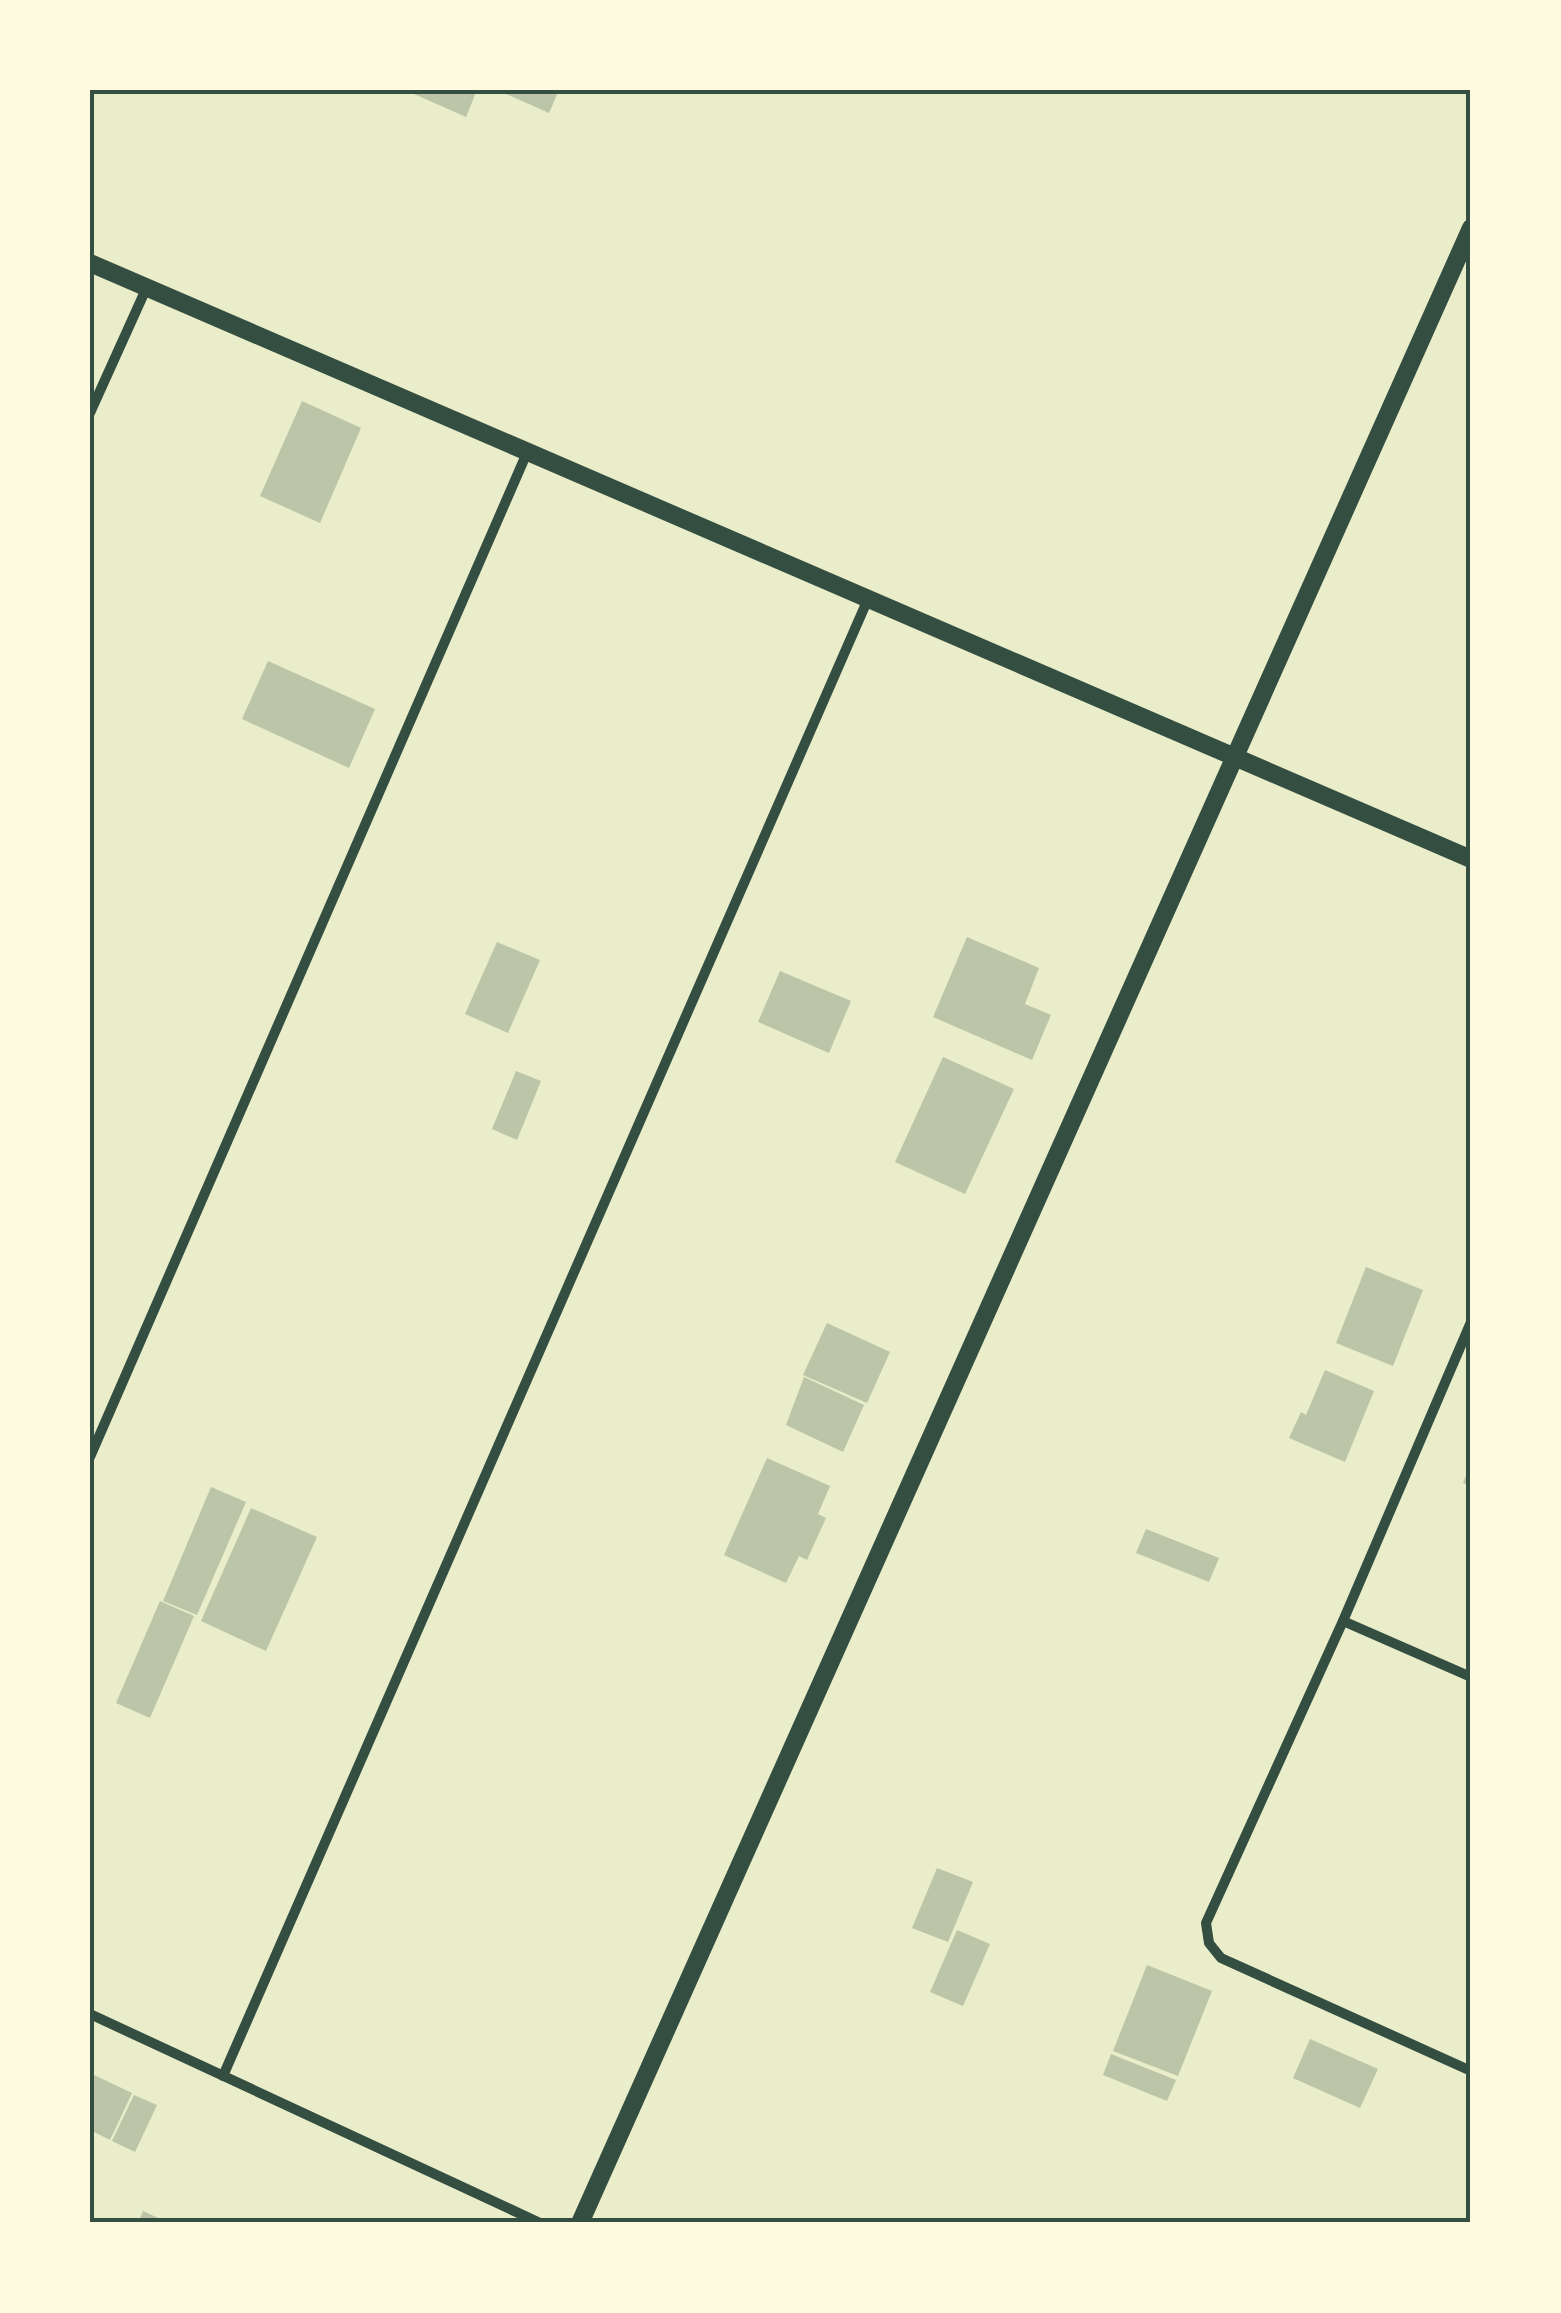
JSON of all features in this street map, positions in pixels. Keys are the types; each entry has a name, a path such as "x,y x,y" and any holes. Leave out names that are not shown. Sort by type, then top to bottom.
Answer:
{"street":[{"path":"580,2223 1471,228"},
{"path":"90,264 1471,859"},
{"path":"90,412 146,289"},
{"path":"90,1457 526,454"},
{"path":"224,2076 868,599"},
{"path":"1471,1322 1344,1621 1206,1923 1208,1943 1221,1958 1471,2071"},
{"path":"1344,1621 1471,1677"},
{"path":"90,2014 540,2223"}],"building":[{"path":"405,90 477,90 466,117"},
{"path":"497,90 559,90 549,113"},
{"path":"302,401 361,428 320,523 260,496"},
{"path":"268,661 375,709 349,768 242,719"},
{"path":"967,937 1039,968 1025,1004 1051,1015 1032,1060 933,1017"},
{"path":"497,942 540,960 508,1033 465,1014"},
{"path":"780,971 851,1001 829,1053 758,1022"},
{"path":"943,1057 1014,1089 965,1194 895,1162"},
{"path":"516,1071 541,1081 517,1140 492,1129"},
{"path":"1366,1267 1423,1290 1393,1366 1336,1343"},
{"path":"827,1323 890,1352 867,1403 803,1375"},
{"path":"1325,1370 1374,1391 1345,1462 1289,1438 1301,1412 1306,1415"},
{"path":"804,1377 864,1405 843,1452 786,1425"},
{"path":"767,1458 830,1486 818,1514 826,1518 807,1560 799,1556 786,1583 724,1555"},
{"path":"1471,1462 1471,1486 1463,1483"},
{"path":"211,1487 246,1502 197,1615 163,1601"},
{"path":"251,1508 317,1537 266,1651 201,1621"},
{"path":"1146,1529 1219,1558 1209,1582 1136,1553"},
{"path":"160,1601 194,1616 150,1718 116,1703"},
{"path":"937,1868 973,1882 948,1942 912,1928"},
{"path":"957,1930 990,1944 963,2006 930,1992"},
{"path":"1147,1965 1212,1991 1178,2076 1113,2051"},
{"path":"1310,2039 1378,2069 1360,2108 1293,2078"},
{"path":"1111,2054 1176,2080 1167,2101 1103,2075"},
{"path":"90,2073 132,2093 110,2140 90,2130"},
{"path":"134,2095 157,2105 135,2152 112,2141"},
{"path":"143,2211 169,2223 138,2223"}]}
